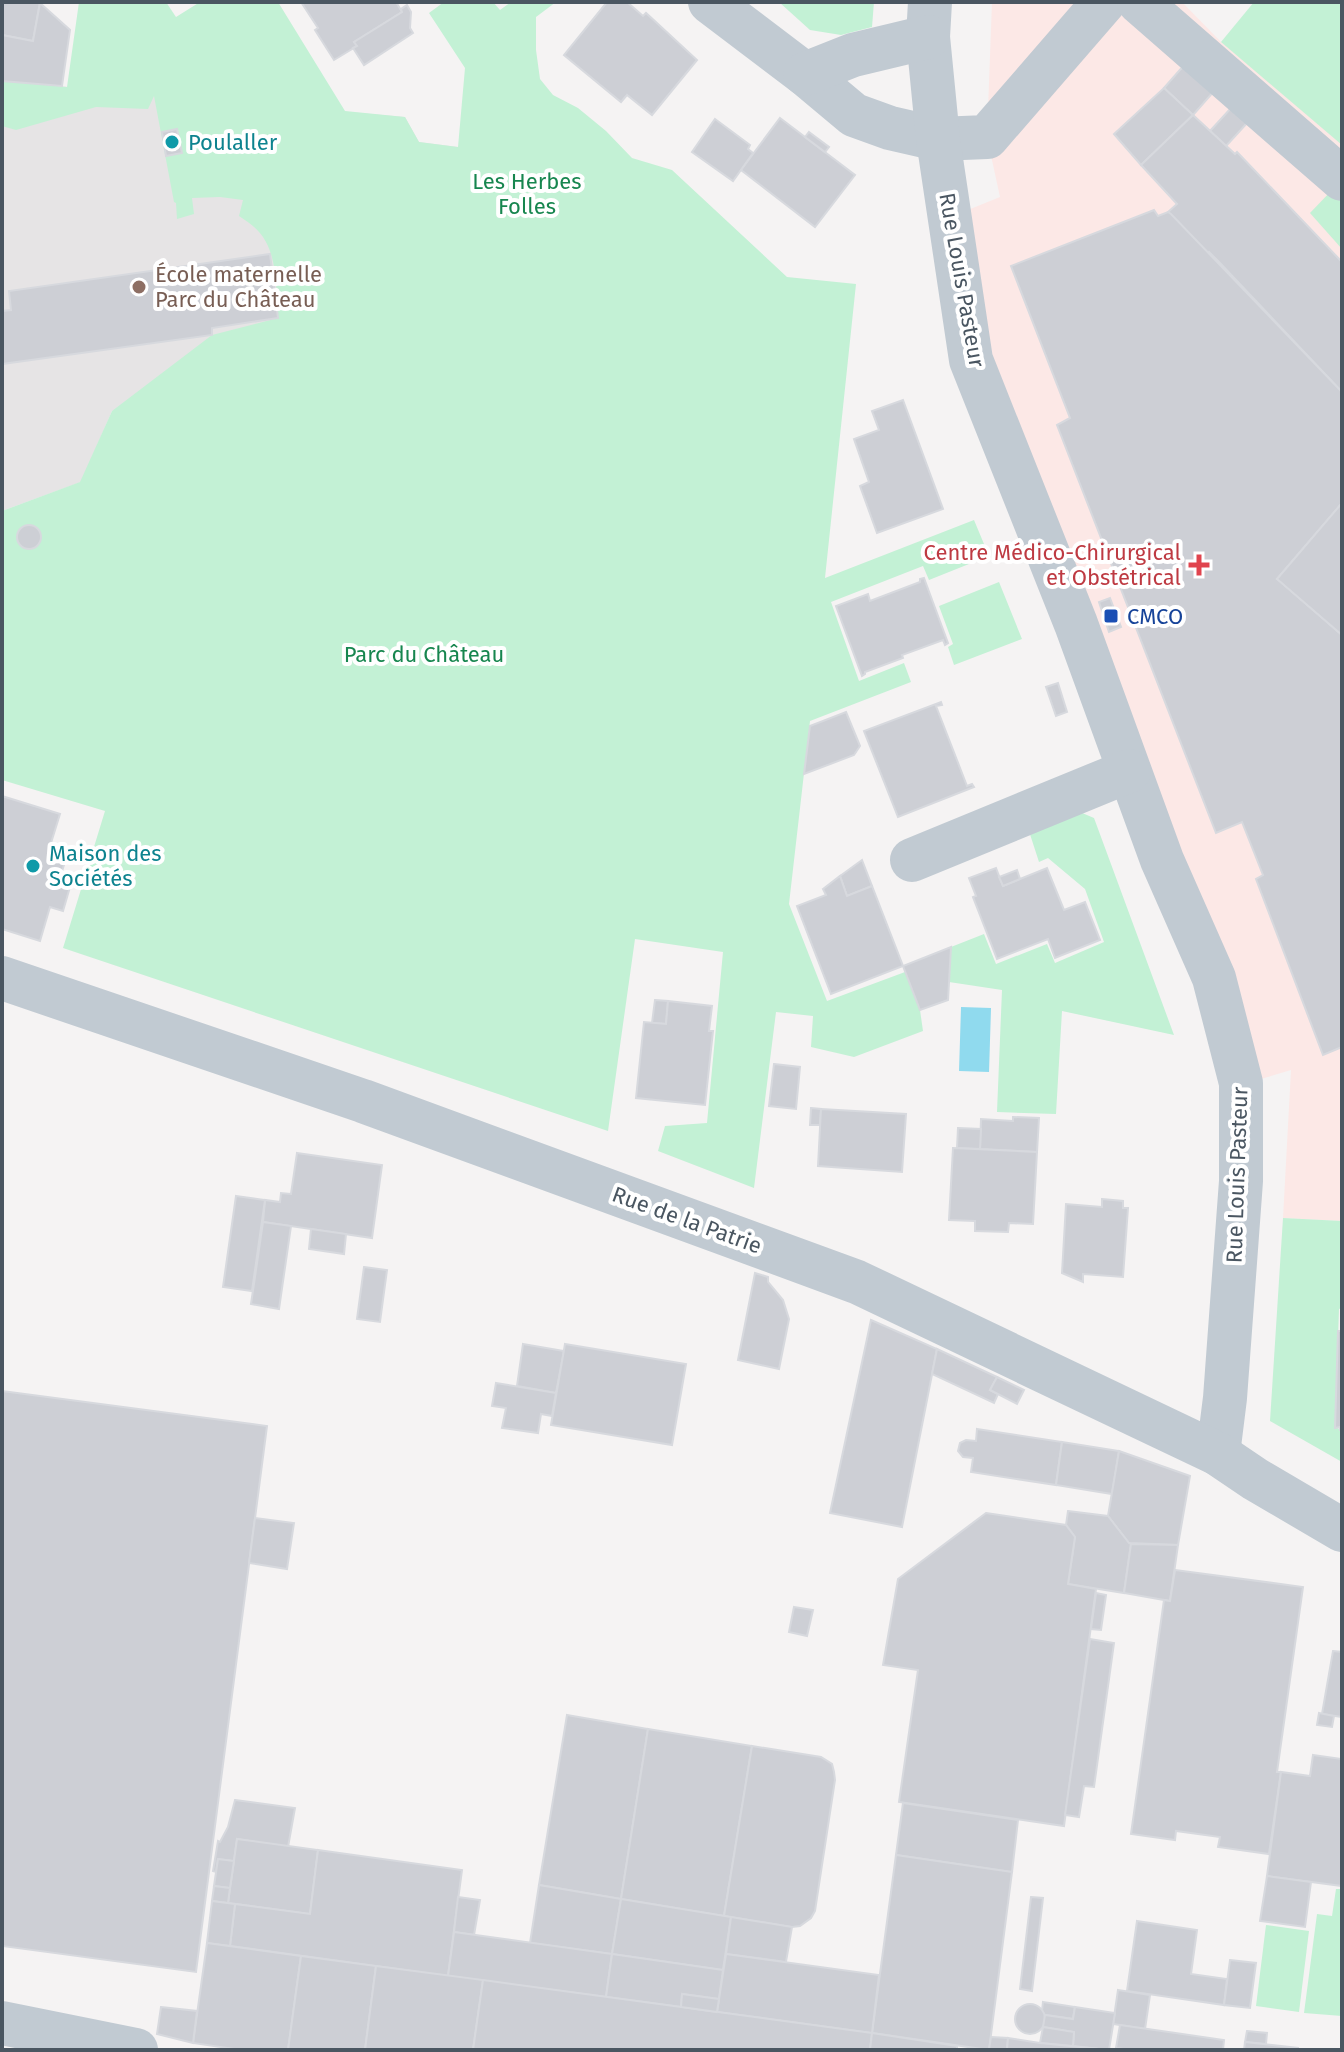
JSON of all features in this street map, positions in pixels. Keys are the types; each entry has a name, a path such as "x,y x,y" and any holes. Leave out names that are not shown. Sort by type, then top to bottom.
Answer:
{"street":[{"path":"710,2 854,115 890,128 938,139 987,137 1104,2"},
{"path":"1139,2 1342,179"},
{"path":"805,74 929,19"},
{"name":"Rue Louis Pasteur","path":"929,19 938,139 971,360 1076,624 1162,860 1214,978 1241,1083 1241,1181 1218,1454"},
{"path":"912,860 1129,771"},
{"name":"Rue de la Patrie","path":"2,978 363,1101 857,1282 1218,1454 1342,1530"},
{"path":"2,2023 121,2049"}],"shaded area":[{"name":"Centre Médico-Chirurgical et Obstétrical","path":"992,2 1182,2 1221,42 1256,71 1342,2 1342,1221 1283,1218 1291,1070 1248,1083 977,358 958,214 1000,197 987,137"},
{"path":"2,81 405,117 419,142 458,147 444,291 112,411 81,482 2,511"}],"green space":[{"name":"Parc du Château","path":"79,2 166,2 176,17 200,2 278,2 345,111 405,117 419,142 458,147 465,68 429,13 444,2 493,2 500,10 511,2 556,2 536,17 540,79 553,95 578,108 632,158 672,170 787,277 856,284 825,578 974,520 989,556 929,580 923,566 831,602 859,681 904,663 911,682 810,721 789,904 827,1001 905,972 920,1010 923,1031 854,1057 811,1047 813,1016 776,1012 754,1188 658,1151 665,1126 707,1123 723,952 635,939 608,1131 63,948 105,811 2,780 2,511 80,482 112,411 212,335 278,318 271,255 261,234 239,216 243,200 192,198 194,214 177,219 154,96 148,109 96,107 16,130 2,126 2,81 67,87"},
{"path":"779,2 874,2 872,27 841,35 810,30"},
{"path":"1254,2 1342,2 1342,145 1221,42"},
{"path":"1334,188 1342,195 1342,249 1310,213"},
{"path":"999,582 1022,639 954,665 948,647 953,644 939,606"},
{"path":"1068,807 1094,818 1174,1035 1062,1011 1056,1114 997,1112 1002,990 949,982 951,947 984,934 996,964 1047,944 1055,963 1104,942 1085,889 1048,858 1039,862 1027,825"},
{"path":"1283,1218 1342,1221 1342,1308 1339,1309 1335,1427 1342,1430 1342,1462 1270,1421"},
{"path":"1336,1889 1342,1889 1342,2016 1304,2013 1317,1914 1332,1916"},
{"path":"1266,1925 1309,1931 1299,2012 1256,2006"}],"water":[{"path":"961,1007 991,1008 989,1072 959,1071"}],"building":[{"path":"2,2 40,2 33,41 2,35"},
{"path":"301,2 396,2 402,12 354,42 357,46 334,60"},
{"path":"607,2 627,2 643,16 646,13 697,60 652,115 627,95 621,102 564,55"},
{"path":"40,3 70,30 62,86 2,81 2,35 33,41"},
{"path":"407,5 411,12 410,28 413,33 364,65 353,48 357,46 354,42 402,12 401,9"},
{"path":"1186,63 1215,90 1193,115 1164,88"},
{"path":"1164,88 1193,115 1141,165 1114,134"},
{"path":"1232,107 1248,122 1226,146 1210,131"},
{"path":"1193,115 1235,154 1237,152 1342,262 1342,392 1168,212 1177,204 1141,165"},
{"path":"780,118 855,175 815,227 741,170"},
{"path":"715,119 750,145 748,149 753,153 733,181 692,152"},
{"name":"Poulaller","path":"177,129 182,153 166,156 162,132"},
{"path":"809,132 829,147 825,152 805,137"},
{"path":"1154,210 1158,216 1168,212 1171,214 1342,392 1342,503 1277,579 1342,635 1342,1047 1323,1055 1256,879 1263,875 1242,822 1216,833 1057,425 1070,418 1011,266"},
{"path":"270,254 278,318 212,328 212,335 2,364 2,311 11,310 9,291"},
{"path":"903,400 943,509 877,533 860,486 869,482 854,439 879,430 872,411"},
{"path":"1342,503 1342,635 1277,579"},
{"path":"29,525 37,529 41,537 37,545 29,549 21,545 17,537 21,529"},
{"path":"924,578 948,643 945,645 943,640 902,655 903,658 865,672 862,676 836,606 868,594 870,601"},
{"path":"1110,598 1121,627 1109,632 1099,602"},
{"path":"1058,683 1067,712 1056,716 1046,687"},
{"path":"941,702 942,705 936,706 967,786 972,784 974,787 898,817 864,731"},
{"path":"846,712 860,746 854,755 804,774 810,726"},
{"name":"Maison des Sociétés","path":"2,796 60,814 51,843 69,849 58,884 70,887 63,911 50,907 40,941 2,929"},
{"path":"862,860 872,886 847,896 840,876"},
{"path":"996,868 1003,886 1047,868 1064,910 1085,902 1100,940 1055,958 1048,939 997,959 973,897 976,896 969,878"},
{"path":"1017,870 1020,879 1003,886 999,877"},
{"path":"840,876 847,896 872,886 903,966 831,994 797,906 826,895 823,889"},
{"path":"951,947 948,1000 920,1010 903,966"},
{"path":"655,1000 668,1001 666,1024 652,1023"},
{"path":"668,1001 712,1006 709,1031 713,1031 705,1105 636,1098 644,1022 666,1024"},
{"path":"774,1064 800,1067 796,1109 769,1106"},
{"path":"811,1108 821,1109 820,1125 810,1125"},
{"path":"821,1109 906,1114 902,1172 818,1166"},
{"path":"1013,1117 1039,1118 1037,1152 980,1149 981,1119 1013,1121"},
{"path":"958,1128 981,1129 980,1149 957,1148"},
{"path":"953,1148 1037,1152 1033,1224 1009,1223 1008,1232 975,1231 975,1221 949,1220"},
{"path":"297,1153 382,1165 372,1238 263,1222 265,1200 280,1202 281,1193 291,1194"},
{"path":"236,1196 265,1200 252,1291 223,1287"},
{"path":"1102,1199 1123,1201 1123,1208 1128,1208 1123,1277 1083,1274 1083,1282 1062,1273 1066,1204 1102,1207"},
{"path":"263,1222 291,1226 279,1309 251,1304"},
{"path":"311,1229 346,1234 344,1254 309,1249"},
{"path":"364,1267 387,1270 380,1322 357,1319"},
{"path":"755,1273 768,1277 768,1282 783,1300 789,1319 779,1369 738,1360"},
{"path":"871,1320 937,1349 902,1527 830,1513"},
{"path":"1338,1331 1342,1331 1342,1430 1335,1428"},
{"path":"523,1344 564,1351 556,1393 517,1386"},
{"path":"565,1344 686,1364 672,1445 551,1425"},
{"path":"937,1349 997,1377 990,1390 998,1394 994,1403 932,1374"},
{"path":"997,1377 1024,1390 1017,1404 990,1390"},
{"path":"496,1383 556,1393 552,1416 541,1414 538,1433 502,1428 506,1408 492,1406"},
{"path":"2,1391 267,1426 196,1972 2,1946"},
{"path":"977,1429 1062,1442 1056,1485 971,1472 973,1458 963,1457 958,1451 960,1443 976,1441"},
{"path":"1062,1442 1119,1451 1112,1494 1056,1485"},
{"path":"1119,1451 1190,1476 1178,1545 1129,1543 1108,1516"},
{"path":"1068,1511 1108,1516 1131,1544 1124,1593 1068,1584 1075,1537 1066,1525"},
{"path":"986,1513 1066,1525 1075,1537 1068,1584 1096,1589 1064,1826 899,1802 918,1670 883,1665 898,1579"},
{"path":"255,1518 294,1523 287,1569 249,1563"},
{"path":"1131,1544 1178,1545 1170,1601 1124,1593"},
{"path":"1175,1570 1303,1587 1277,1772 1281,1772 1269,1854 1218,1847 1220,1837 1176,1831 1175,1840 1131,1834 1164,1600 1170,1601"},
{"path":"1096,1593 1106,1595 1101,1630 1091,1629"},
{"path":"794,1607 813,1610 807,1636 789,1632"},
{"path":"1090,1639 1114,1643 1094,1787 1084,1786 1079,1817 1065,1815"},
{"path":"1333,1651 1342,1652 1342,1717 1322,1714"},
{"path":"1319,1713 1334,1716 1332,1727 1317,1725"},
{"path":"567,1715 648,1729 621,1899 539,1885"},
{"path":"648,1729 752,1746 724,1916 621,1899"},
{"path":"752,1746 821,1757 832,1764 835,1780 815,1911 800,1926 724,1916"},
{"path":"1313,1755 1342,1759 1342,1886 1267,1876 1281,1772 1310,1776"},
{"path":"235,1800 295,1808 288,1847 237,1839 234,1861 218,1859 216,1872 213,1871 218,1841 228,1827"},
{"path":"903,1803 1018,1820 1012,1872 896,1855"},
{"path":"237,1839 318,1850 310,1914 228,1903"},
{"path":"318,1850 462,1870 448,1976 230,1946 235,1904 310,1914"},
{"path":"896,1855 1012,1872 989,2050 872,2033"},
{"path":"218,1859 234,1861 230,1888 214,1886"},
{"path":"1267,1876 1311,1882 1305,1927 1260,1921"},
{"path":"539,1885 621,1899 612,1954 530,1943"},
{"path":"214,1886 230,1888 228,1903 212,1901"},
{"path":"458,1897 480,1900 474,1935 454,1932"},
{"path":"1031,1897 1043,1898 1032,1991 1020,1989"},
{"path":"621,1899 731,1917 723,1970 612,1954"},
{"path":"212,1901 235,1904 230,1946 207,1943"},
{"path":"731,1917 792,1927 786,1962 726,1954"},
{"path":"1137,1921 1197,1930 1191,1974 1227,1979 1224,2005 1127,1991"},
{"path":"454,1932 612,1954 606,1997 448,1976"},
{"path":"207,1943 301,1956 288,2050 241,2050 193,2043"},
{"path":"612,1954 723,1970 719,1999 682,1994 681,2007 606,1997"},
{"path":"726,1954 879,1975 872,2033 717,2012"},
{"path":"301,1956 376,1966 365,2050 288,2050"},
{"path":"1230,1960 1256,1963 1250,2008 1224,2005"},
{"path":"376,1966 483,1980 473,2050 365,2050"},
{"path":"483,1980 872,2033 870,2050 473,2050"},
{"path":"1118,1990 1150,1995 1145,2029 1113,2024"},
{"path":"682,1994 719,1999 717,2012 681,2007"},
{"path":"1043,2002 1075,2007 1073,2019 1045,2015"},
{"path":"1030,2004 1036,2005 1044,2013 1044,2025 1036,2033 1030,2034 1024,2033 1016,2025 1015,2019 1016,2013 1024,2005"},
{"path":"161,2007 197,2011 193,2043 157,2034"},
{"path":"1075,2007 1115,2013 1109,2050 1073,2046 1074,2032 1043,2027 1045,2015 1073,2019"},
{"path":"1120,2025 1224,2040 1223,2050 1116,2048"},
{"path":"1043,2027 1074,2032 1073,2046 1040,2043"},
{"path":"1247,2031 1267,2033 1266,2044 1245,2042"},
{"path":"872,2033 957,2046 957,2050 870,2050"},
{"path":"991,2037 1008,2038 1007,2050 989,2050"},
{"path":"1008,2038 1040,2043 1109,2050 1007,2050"},
{"path":"1245,2042 1298,2048 1298,2050 1244,2050"}],"place":[{"name":"Poulaller","path":"172,142"},
{"name":"École maternelle Parc du Château","path":"139,287"},
{"name":"Centre Médico-Chirurgical et Obstétrical","path":"1199,565"},
{"name":"CMCO","path":"1111,616"},
{"name":"Maison des Sociétés","path":"33,866"}],"park label":[{"name":"Les Herbes Folles","path":"527,194"}]}
